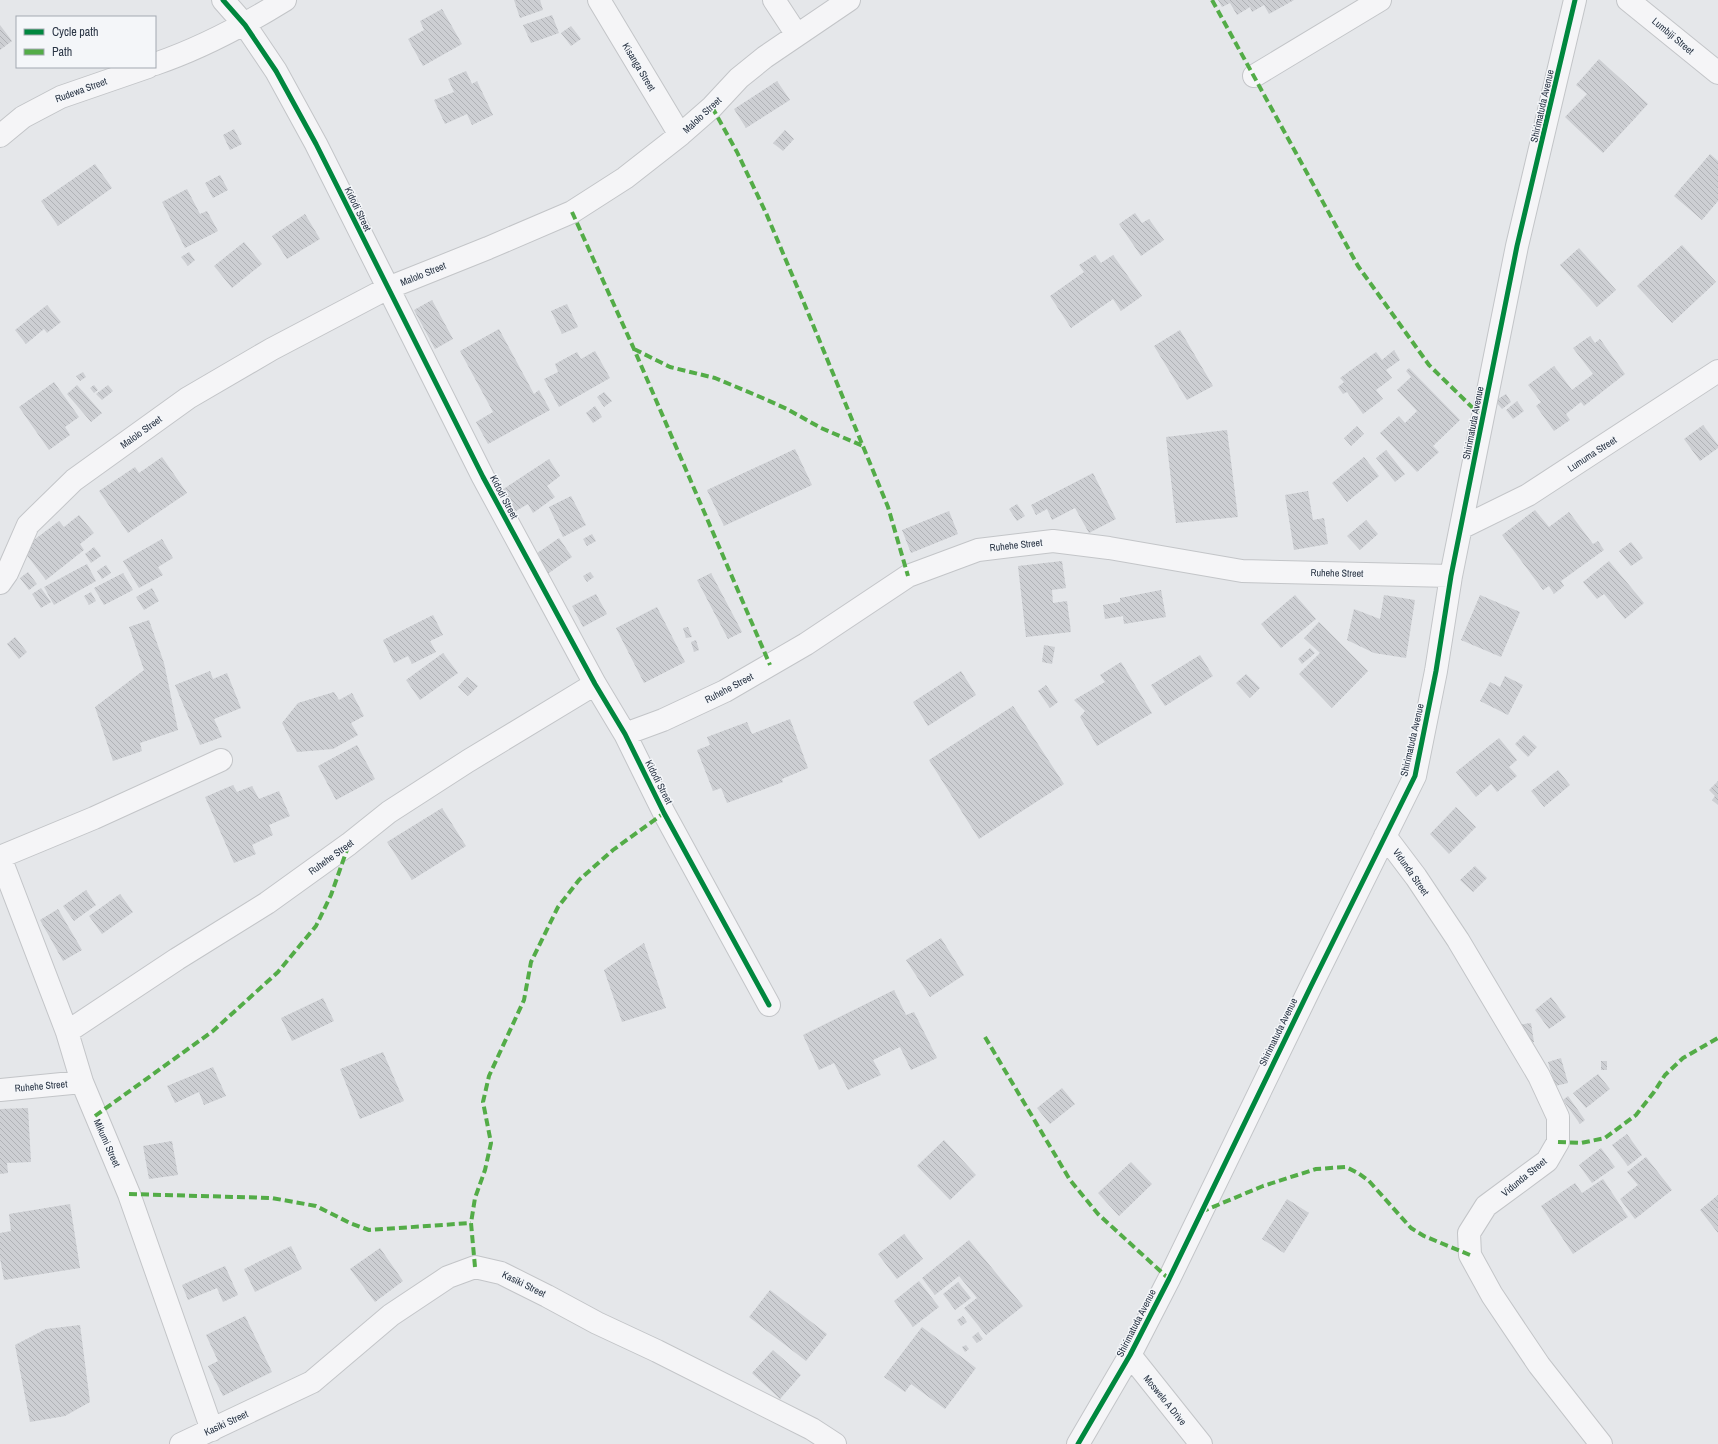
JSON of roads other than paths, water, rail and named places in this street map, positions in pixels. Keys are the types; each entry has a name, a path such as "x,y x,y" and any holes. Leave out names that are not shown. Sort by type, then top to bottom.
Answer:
{"street":[{"name":"Kidodi Street","path":"223,0 245,25 276,72 316,144 483,477 595,684 625,734 664,813 769,1005"},
{"path":"156,64 190,52 245,25 285,0"},
{"name":"Kisanga Street","path":"599,0 680,135"},
{"path":"774,0 797,36"},
{"name":"Malolo Street","path":"0,583 7,573 28,525 74,480 188,398 272,349 388,288 488,248 572,212 625,178 680,135 712,107 739,78 766,57 849,0"},
{"path":"1254,76 1380,0"},
{"name":"Lumbiji Street","path":"1628,0 1718,73"},
{"name":"Shirimatuda Avenue","path":"1078,1444 1130,1355 1169,1279 1415,776 1436,671 1451,576 1462,528 1517,246 1572,4"},
{"name":"Rudewa Street","path":"0,136 23,117 60,97 145,68"},
{"name":"Lumuma Street","path":"1462,528 1528,495 1718,371"},
{"name":"Ruhehe Street","path":"625,734 664,720 725,691 806,644 908,576 978,550 1053,541 1109,548 1242,571 1451,576"},
{"name":"Ruhehe Street","path":"67,1032 177,959 267,903 396,808 468,761 595,684"},
{"path":"0,857 94,818 220,760"},
{"name":"Vidunda Street","path":"1385,836 1416,876 1458,940 1538,1076 1558,1118 1558,1142 1547,1161 1486,1206 1469,1233 1470,1255 1492,1295 1539,1365 1601,1444"},
{"name":"Mikumi Street","path":"0,857 67,1032 82,1082 129,1194 212,1430"},
{"name":"Ruhehe Street","path":"0,1090 82,1082"},
{"name":"Kasiki Street","path":"181,1444 312,1382 391,1315 448,1277 475,1267 501,1273 597,1323 657,1351 812,1429 835,1444"},
{"name":"Moswelo A Drive","path":"1130,1355 1201,1444"}]}
